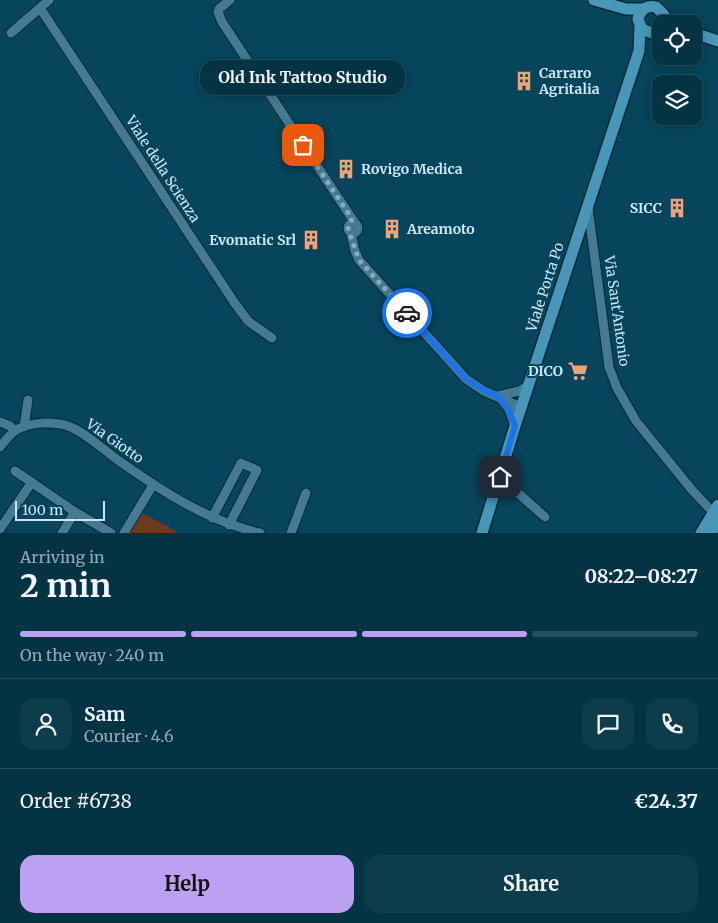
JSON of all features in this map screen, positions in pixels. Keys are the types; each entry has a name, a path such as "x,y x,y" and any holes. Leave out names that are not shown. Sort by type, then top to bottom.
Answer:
{"main road":[{"path":"594,0 614,6 634,18 645,31 652,27"},
{"path":"614,6 653,7 658,15"},
{"name":"Viale Porta Po","path":"482,533 522,404 639,51 639,16 647,6"},
{"name":"Viale Porta Po","path":"639,51 652,33"},
{"path":"702,36 718,41"},
{"path":"701,533 713,506"},
{"path":"711,533 718,521"}],"street":[{"path":"11,33 49,0"},
{"path":"230,0 219,9 218,12 222,22 353,229 359,260 466,379 484,390 498,396 510,396 522,404"},
{"name":"Viale della Scienza","path":"40,8 234,302 248,321 272,338"},
{"name":"Via Sant'Antonio","path":"588,206 609,368 617,388 636,421 692,490 713,506"},
{"path":"498,396 520,391 528,386"},
{"path":"498,396 508,409 515,426"},
{"path":"0,447 20,429 28,400"},
{"path":"0,422 20,429"},
{"name":"Via Giotto","path":"20,429 48,423 70,427 153,485 212,518 229,525 260,533"},
{"path":"212,518 241,463 257,470 229,525"},
{"path":"15,471 75,512 111,533"},
{"path":"500,477 545,517"},
{"path":"0,529 32,482"},
{"path":"124,533 153,485"},
{"path":"291,533 306,493"},
{"path":"62,533 75,512"}],"shaded area":[{"path":"141,512 179,533 129,533"}],"way so far":[{"path":"303,145 352,219 348,229 351,233 354,251 359,260 407,313"}],"place":[{"name":"Carraro Agritalia","path":"524,81"},
{"name":"Old Ink Tattoo Studio","path":"303,145"},
{"name":"Rovigo Medica","path":"346,169"},
{"name":"SICC","path":"677,208"},
{"name":"Areamoto","path":"392,229"},
{"name":"Evomatic Srl","path":"311,240"},
{"name":"DICO","path":"578,371"}],"route":[{"path":"407,313 466,379 498,396 508,409 515,426 500,477"}]}
